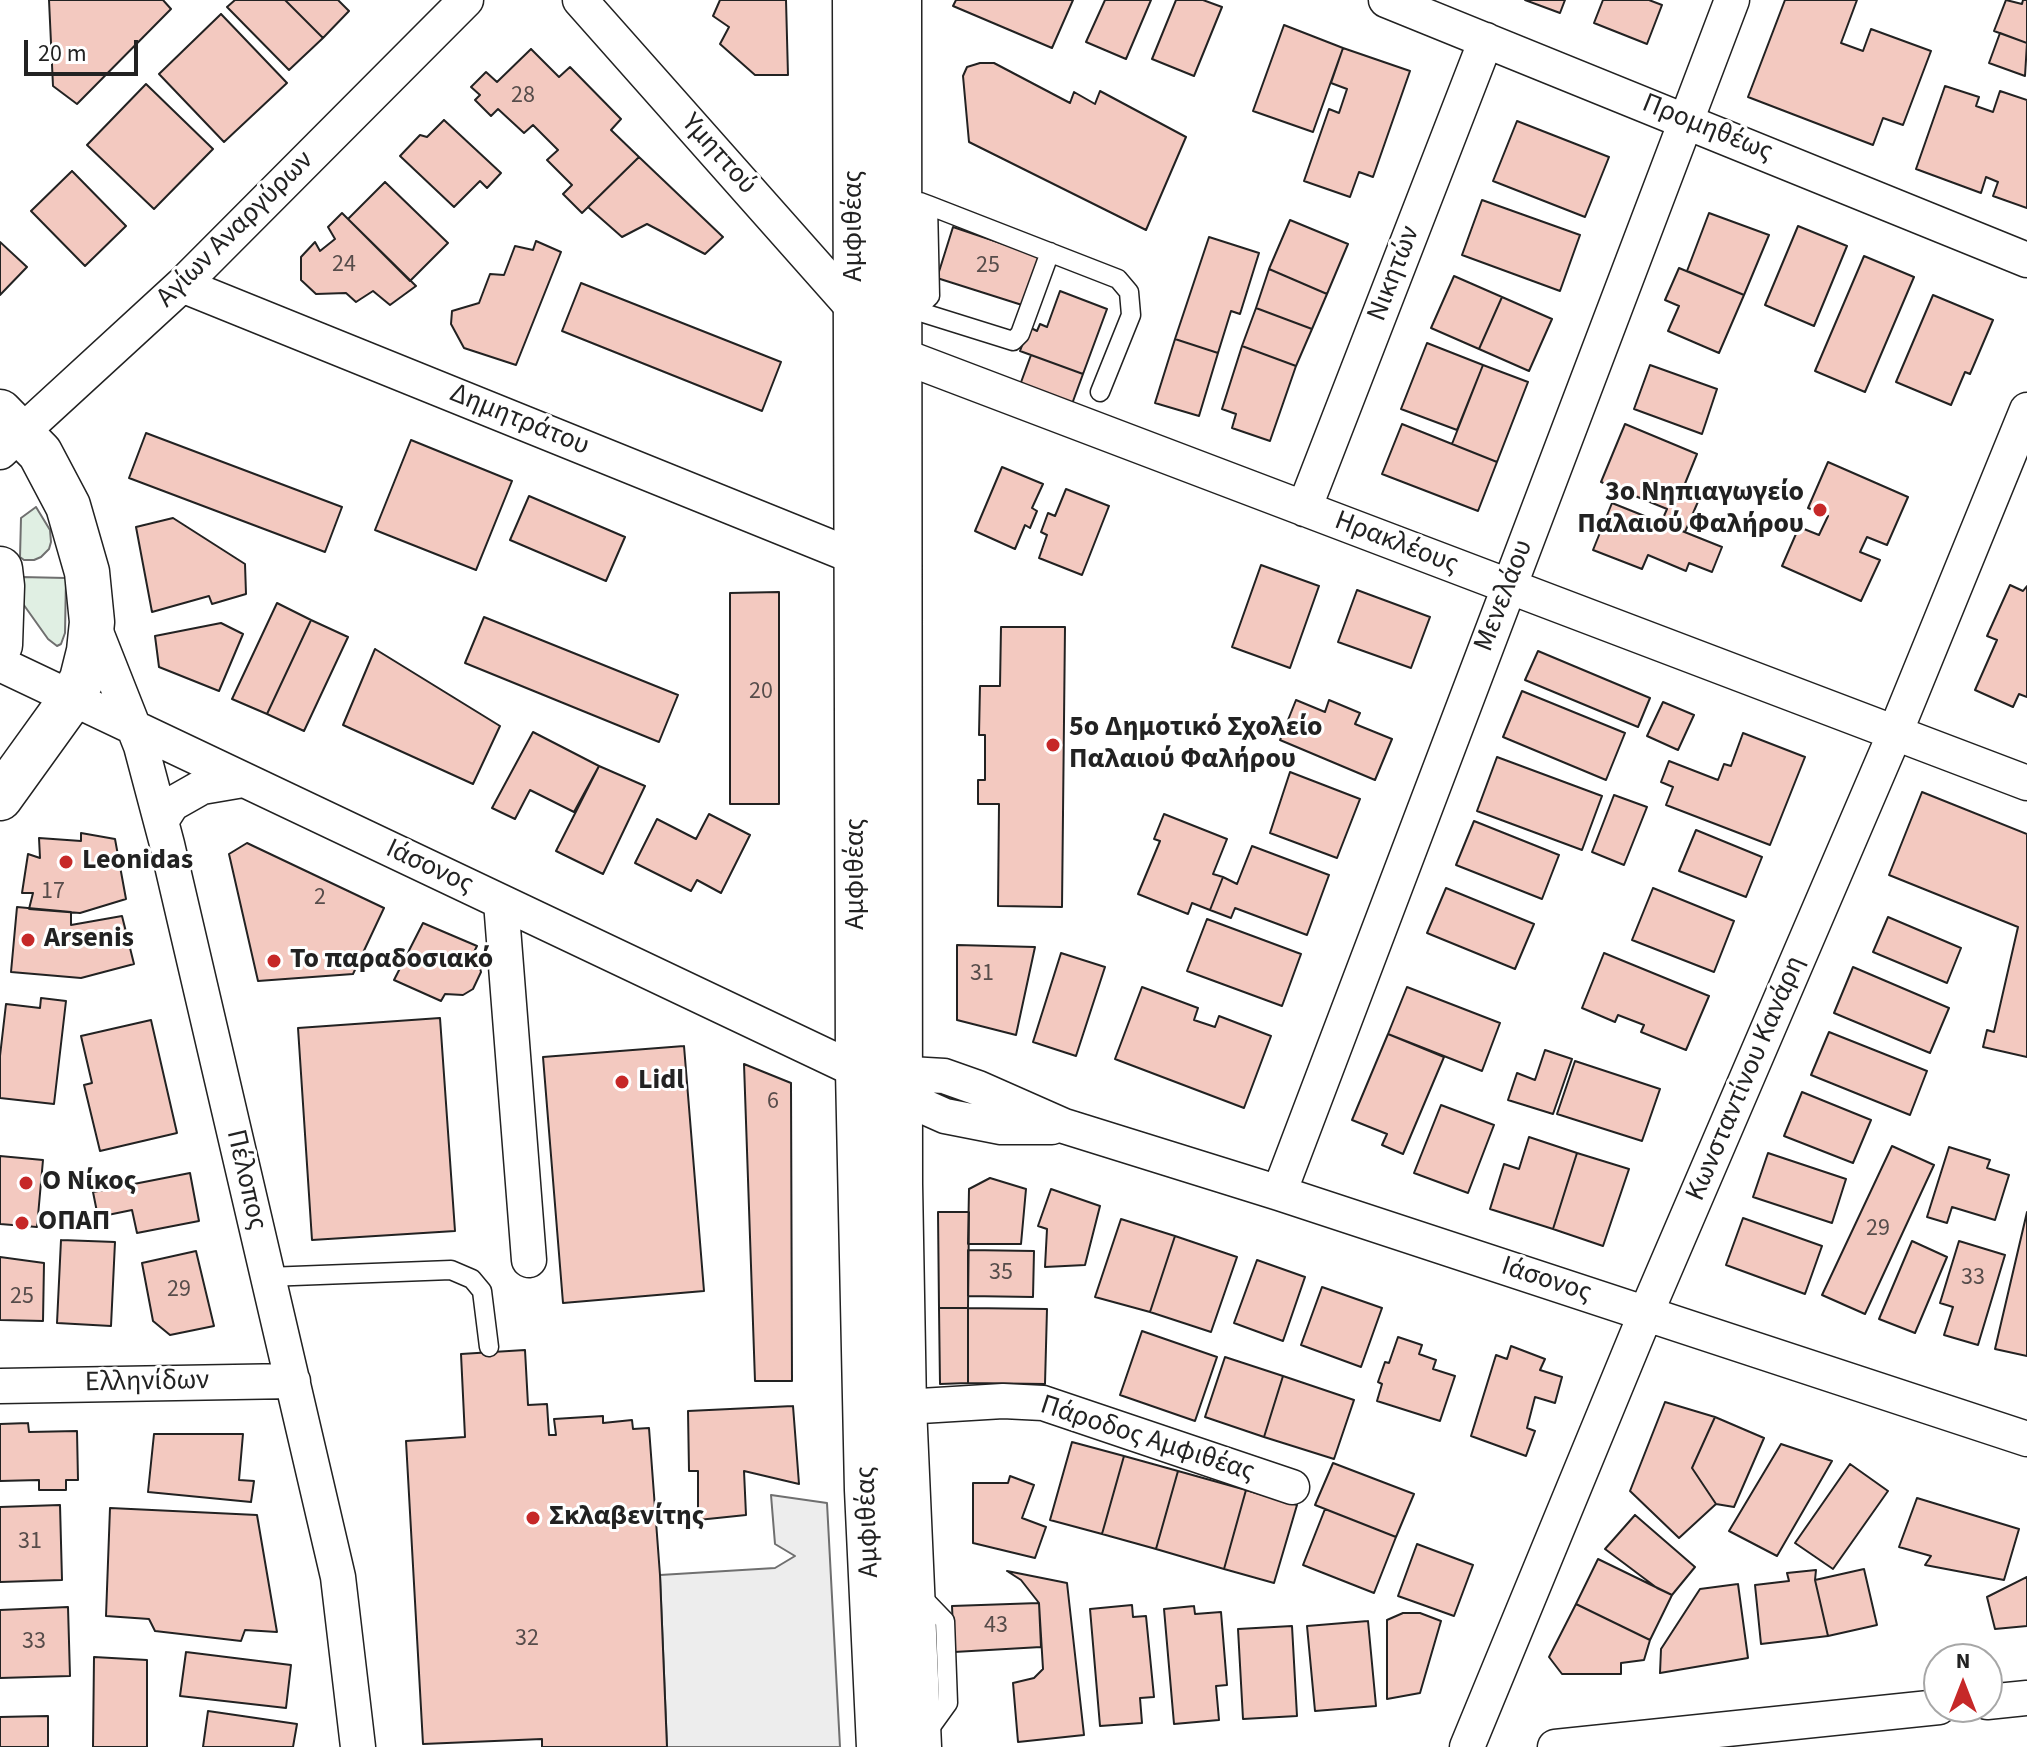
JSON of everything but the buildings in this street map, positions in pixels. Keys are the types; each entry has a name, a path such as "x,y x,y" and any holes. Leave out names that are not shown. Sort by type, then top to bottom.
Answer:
{"main road":[{"name":"Αμφιθέας","path":"855,0 855,557 912,1588 906,1746"},
{"name":"Αμφιθέας","path":"899,0 914,200 906,330 886,1080 867,1490 906,1746"},
{"path":"0,798 72,698 82,679 92,622 87,572 68,506 40,453 7,432"},
{"path":"0,569 0,645"}],"street":[{"name":"Αγίων Αναργύρων","path":"7,432 182,285 466,0"},
{"name":"Υμηττού","path":"580,0 855,310"},
{"name":"Προμηθέως","path":"1386,0 2027,260"},
{"name":"Μενελάου","path":"1279,1193 1732,0"},
{"name":"Νικητών","path":"1304,509 1486,40"},
{"name":"Δημητράτου","path":"182,285 855,557"},
{"name":"Ηρακλέους","path":"906,330 1304,509 2027,783"},
{"name":"Κωνσταντίνου Κανάρη","path":"1467,1747 1646,1313 1895,733 2027,410"},
{"name":"Πέλοπος","path":"92,622 134,727 161,821 338,1577 358,1747"},
{"name":"Ιάσονος","path":"0,664 501,902 886,1080 945,1116 979,1124 1027,1128 1064,1126 1279,1193 2027,1439"},
{"path":"161,821 172,804 202,787 243,780"},
{"path":"501,902 529,1260"},
{"name":"Ελληνίδων","path":"0,1386 293,1381"},
{"name":"Πάροδος Αμφιθέας","path":"904,1407 1003,1401 1043,1403 1292,1487"},
{"path":"2003,1700 2027,1698"},
{"path":"1555,1747 1923,1709"}],"lane":[{"path":"914,200 1118,279 1129,292 1131,315 1100,392"},
{"path":"906,330 1013,341 1020,334 1050,252"},
{"path":"267,1277 451,1270 472,1279 482,1291 489,1347"}],"green space":[{"path":"36,507 50,530 51,542 41,557 24,560 20,557 21,518"},
{"path":"21,577 66,578 65,633 61,644 57,646 48,639 21,601"}],"shaded area":[{"path":"771,1495 827,1503 840,1747 667,1747 660,1575 775,1568 795,1556 775,1544"}],"place":[{"name":"3ο Νηπιαγωγείο Παλαιού Φαλήρου","path":"1820,510"},
{"name":"5ο Δημοτικό Σχολείο Παλαιού Φαλήρου","path":"1053,745"},
{"name":"Leonidas","path":"66,862"},
{"name":"Arsenis","path":"28,940"},
{"name":"Το παραδοσιακό","path":"274,961"},
{"name":"Lidl","path":"622,1082"},
{"name":"Ο Νίκος","path":"26,1183"},
{"name":"ΟΠΑΠ","path":"22,1223"},
{"name":"Σκλαβενίτης","path":"533,1518"}]}
